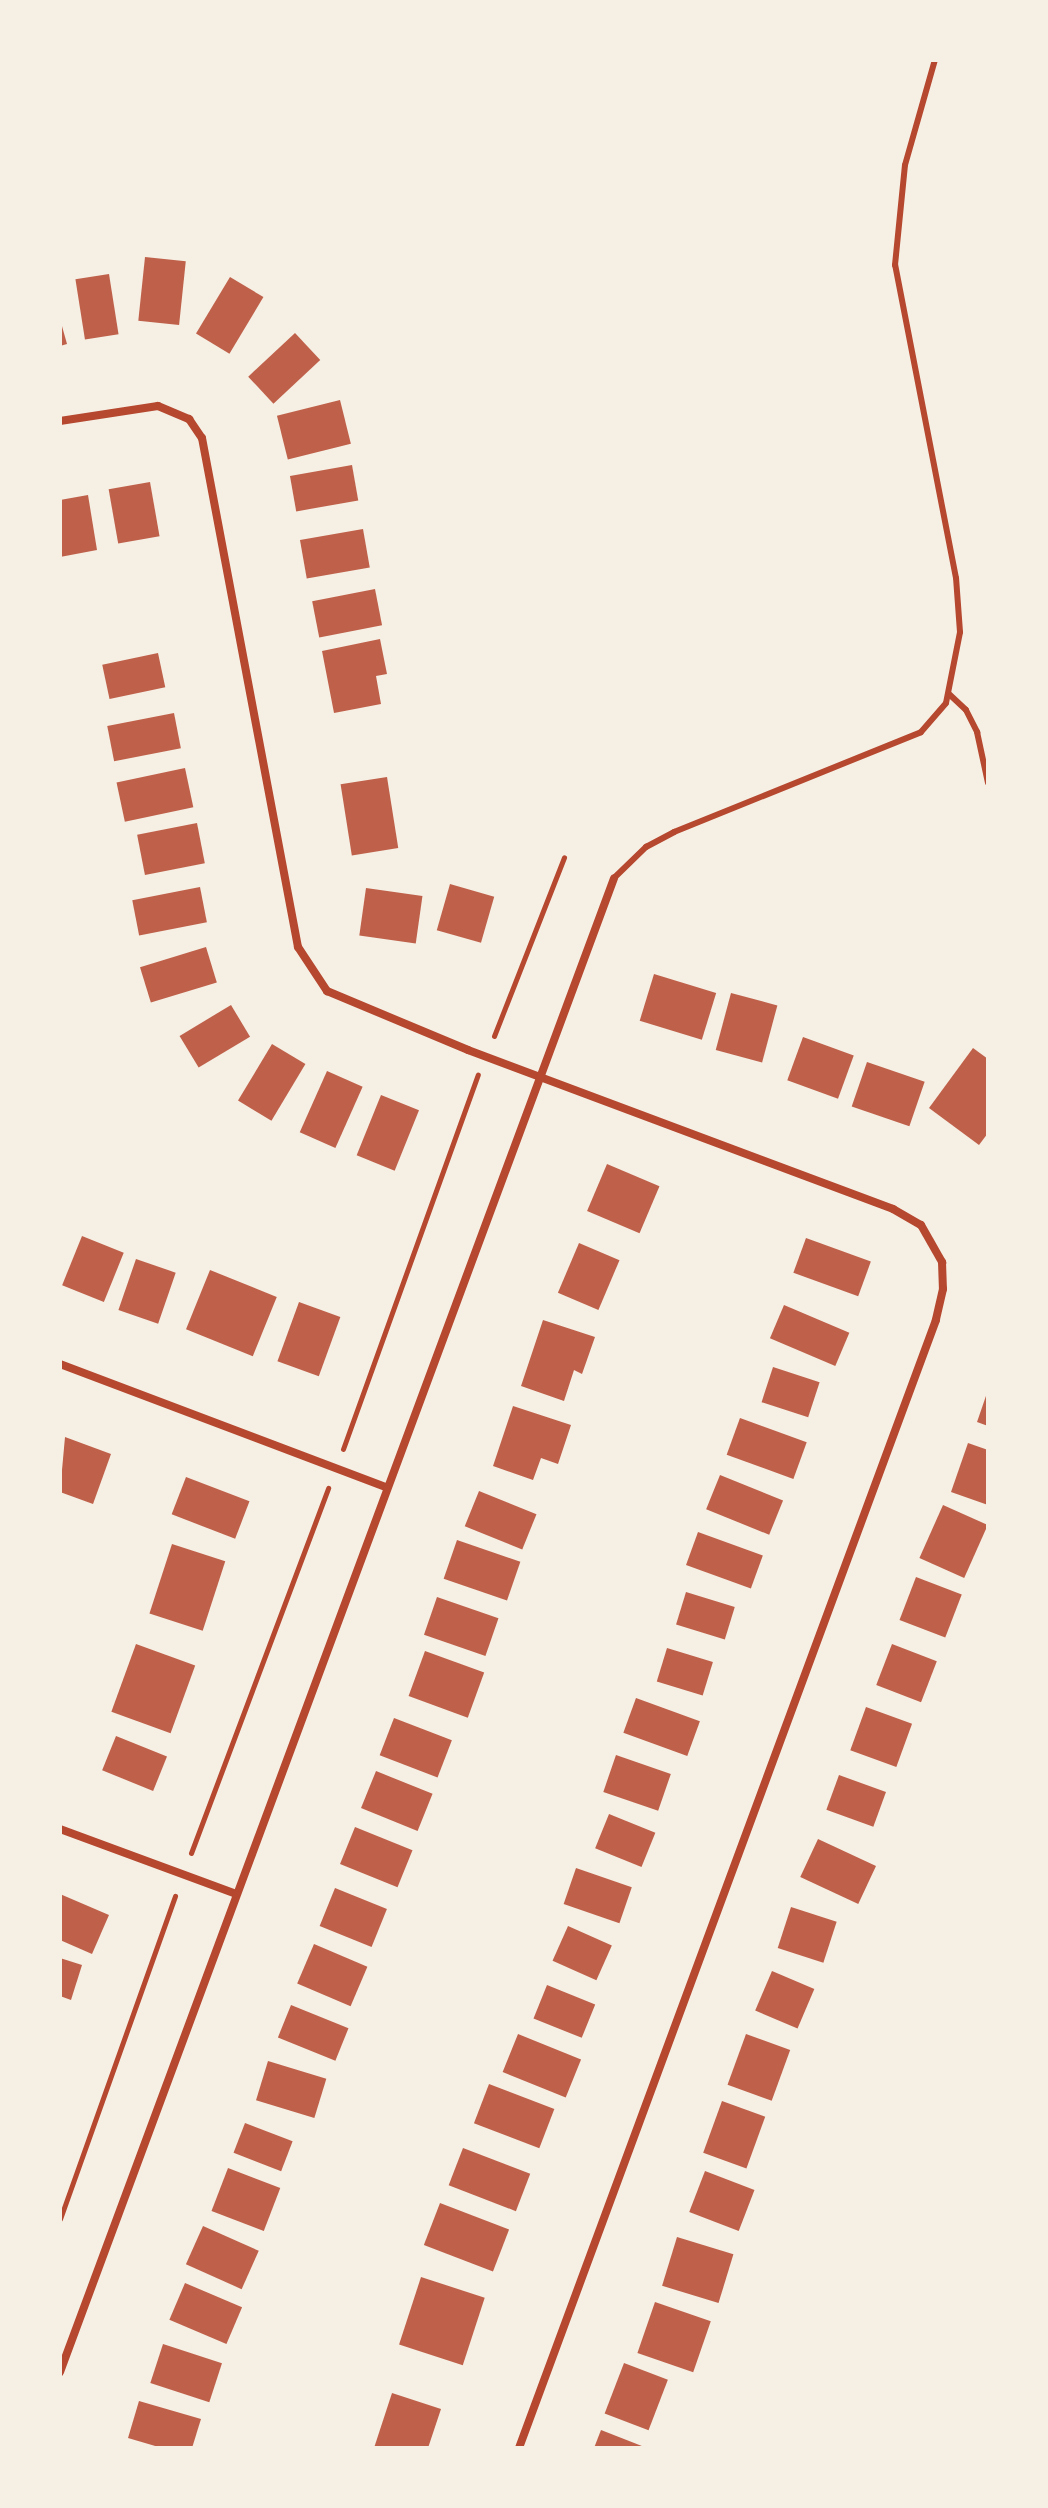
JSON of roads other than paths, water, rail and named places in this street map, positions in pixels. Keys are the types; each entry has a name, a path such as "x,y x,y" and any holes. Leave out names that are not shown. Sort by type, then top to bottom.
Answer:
{"street":[{"path":"60,421 158,406 189,419 202,438 295,933 308,970 327,991 350,1004 910,1216 937,1248 943,1289 519,2448"},
{"path":"60,2372 234,1893 614,878"},
{"path":"60,1364 386,1487"},
{"path":"60,1829 234,1893"}],"lane":[{"path":"614,878 646,847 674,832 921,732 935,721 949,694 960,632 956,578 895,265 905,165 935,60"},
{"path":"949,694 966,710 977,732 988,783"}]}
